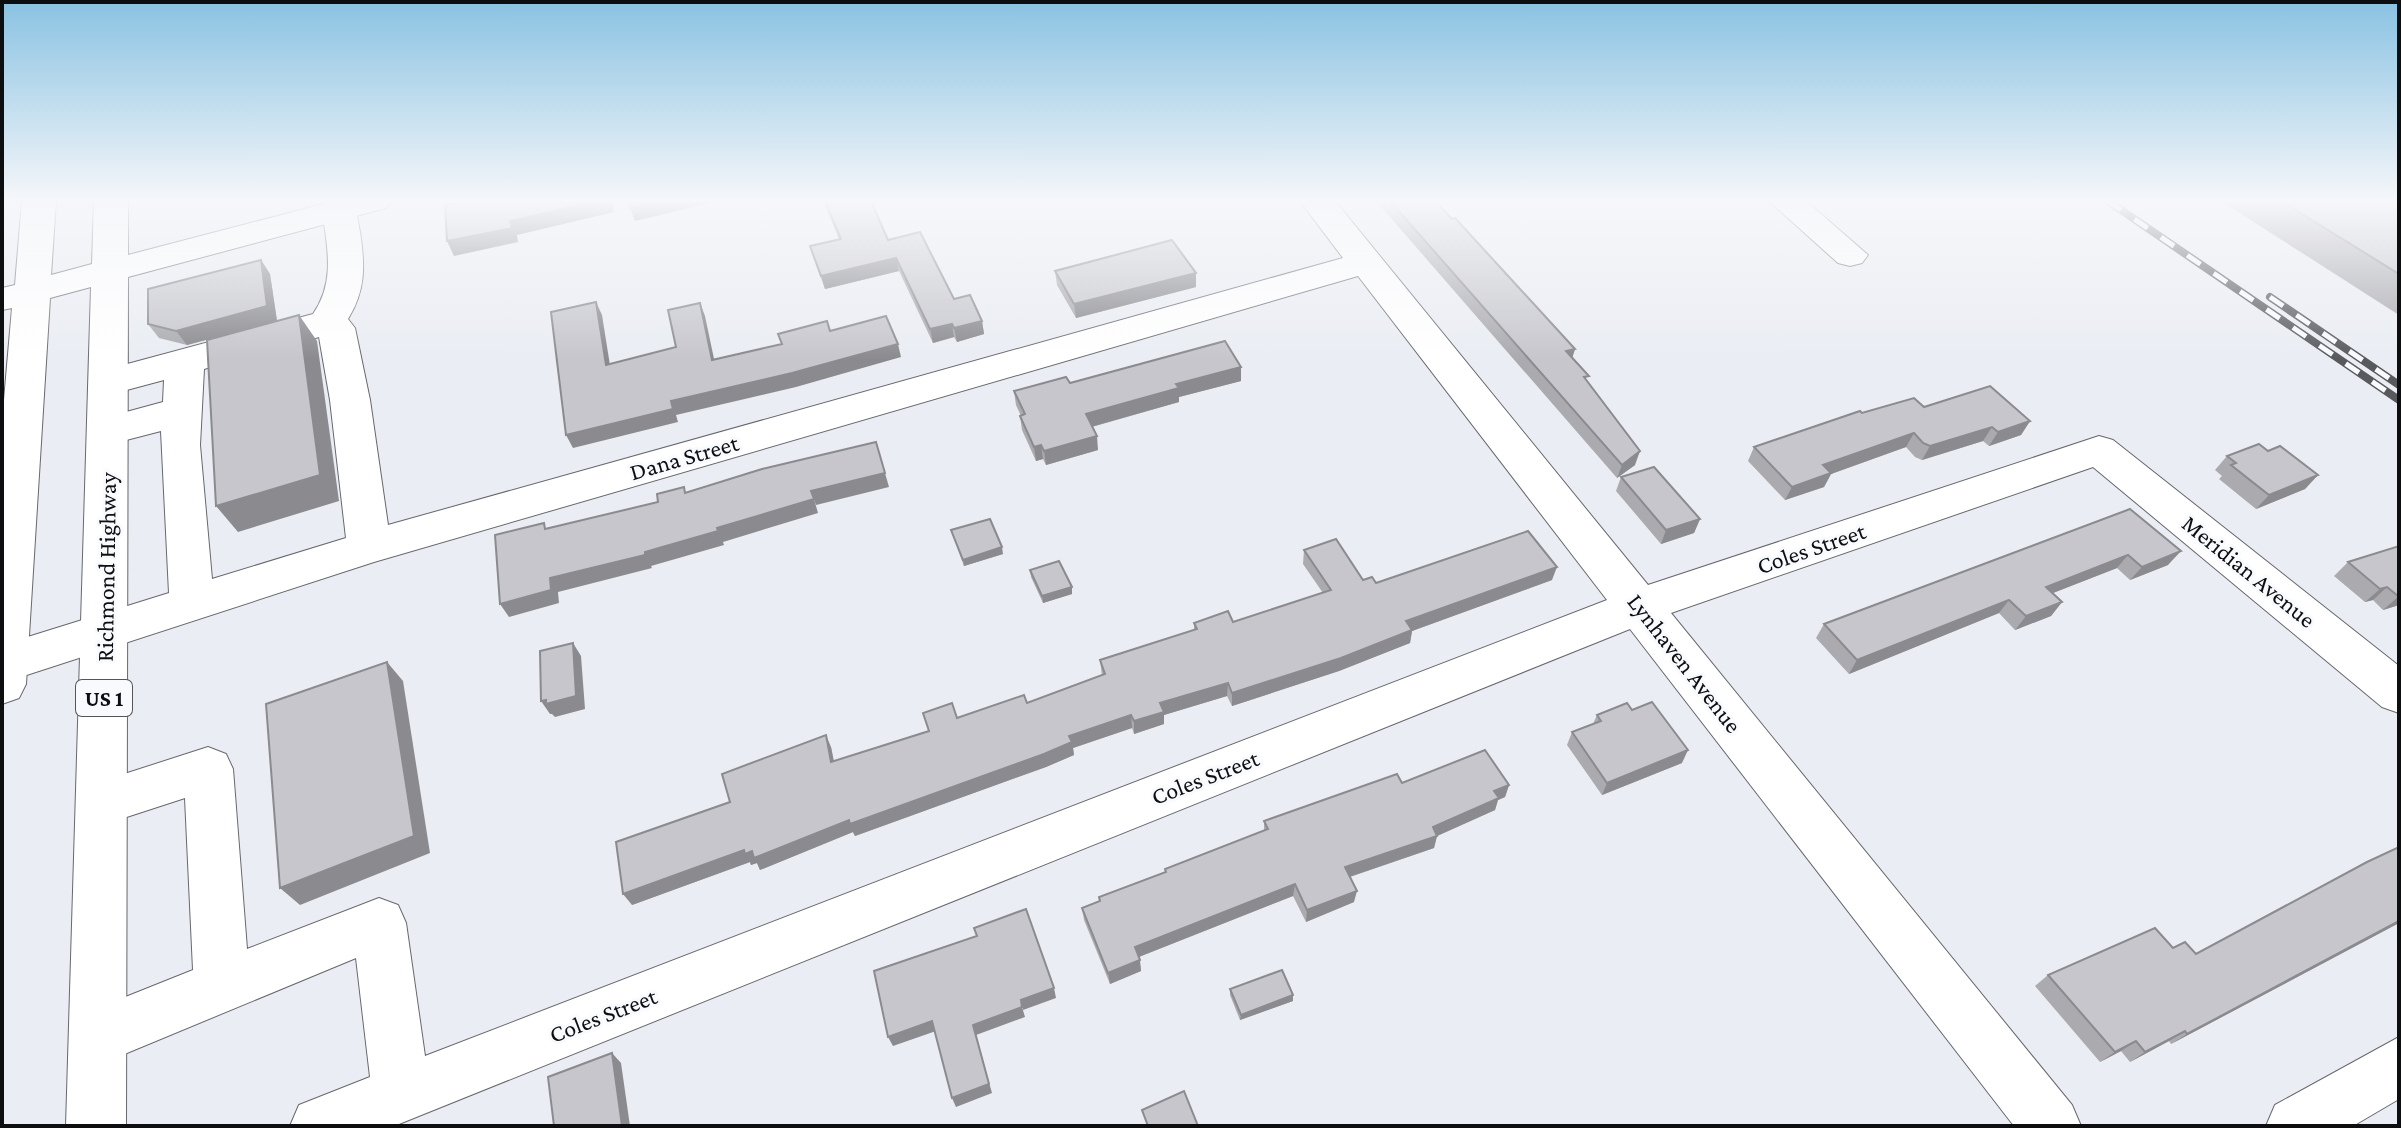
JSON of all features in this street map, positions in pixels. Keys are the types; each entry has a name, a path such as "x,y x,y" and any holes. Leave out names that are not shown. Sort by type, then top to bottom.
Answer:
{"street":[{"path":"3,674 18,280 25,254"},
{"path":"18,280 116,254"},
{"path":"108,382 326,323 342,301 347,281 344,254"},
{"name":"Lynhaven Avenue","path":"1361,254 2051,1126"},
{"name":"Richmond Highway","path":"96,1126 106,631 109,255"},
{"name":"Dana Street","path":"3,674 106,631 369,547 1368,262"},
{"path":"326,323 336,328 350,400 369,547"},
{"path":"185,361 182,475 192,604"},
{"path":"107,431 182,411"},
{"name":"Coles Street","path":"320,1126 1640,606 2099,450"},
{"name":"Meridian Avenue","path":"2099,450 2399,693"},
{"path":"102,803 208,769 222,986"},
{"path":"98,1036 379,923 401,1094"},
{"path":"2296,1126 2399,1066"}],"building":[{"path":"813,254 931,254 954,299 970,295 982,321 954,328 952,324 930,329 896,258 821,276"},
{"path":"1121,254 1182,254 1196,273 1074,304 1055,271"},
{"path":"1436,254 1488,254 1575,349 1566,351 1589,376 1584,377 1640,451 1622,465"},
{"path":"2366,254 2399,254 2399,274"},
{"path":"261,260 267,306 176,331 148,324 148,289"},
{"path":"596,302 606,365 676,347 668,310 700,303 712,360 782,344 778,334 827,321 830,331 886,316 898,344 671,401 673,409 566,435 551,312"},
{"path":"299,315 320,475 216,506 207,340"},
{"path":"1225,341 1241,367 1176,384 1179,388 1086,414 1097,436 1044,451 1041,445 1034,447 1020,416 1025,414 1014,391 1066,377 1070,383"},
{"path":"1990,386 2030,421 1998,432 1992,427 1930,446 1914,433 1823,465 1831,473 1792,487 1754,447 1860,411 1862,413 1914,398 1924,407"},
{"path":"876,442 885,473 811,491 814,499 717,528 718,531 645,552 645,555 550,578 551,590 500,604 495,535 544,523 545,529 658,502 657,494 684,487 685,493 762,469"},
{"path":"2259,444 2268,451 2280,446 2318,475 2269,495 2231,465 2236,463 2227,456"},
{"path":"1654,467 1700,519 1666,530 1621,477"},
{"path":"2130,509 2181,551 2142,567 2128,555 2046,587 2062,602 2026,616 2009,600 1857,660 1824,624"},
{"path":"990,519 1002,547 963,560 951,530"},
{"path":"1528,531 1557,567 1406,621 1412,630 1341,658 1232,693 1228,683 1160,703 1164,712 1134,721 1131,715 1069,736 1072,742 1044,754 850,824 849,820 754,858 752,851 745,854 744,850 623,894 616,842 730,802 722,774 826,735 831,762 929,731 923,713 952,703 957,718 1024,695 1027,703 1105,674 1100,660 1197,629 1194,623 1228,611 1233,622 1331,590 1304,550 1336,539 1363,580 1372,577 1376,583"},
{"path":"2399,546 2398,596 2387,587 2380,589 2348,562"},
{"path":"1059,561 1072,587 1042,596 1030,570"},
{"path":"573,643 576,696 546,704 546,700 541,701 540,651"},
{"path":"387,662 414,836 280,888 266,704"},
{"path":"1652,702 1688,750 1607,783 1572,732 1601,721 1597,715 1627,703 1632,710"},
{"path":"1485,750 1509,785 1494,791 1499,798 1433,827 1437,836 1345,867 1357,891 1307,910 1295,884 1135,947 1140,960 1108,973 1082,908 1100,901 1099,897 1268,829 1264,821 1397,774 1402,783"},
{"path":"2399,847 2399,921 2187,1034 2185,1031 2145,1052 2136,1041 2115,1052 2048,975 2155,928 2173,948 2185,942 2196,954"},
{"path":"1026,909 1054,988 1021,1000 1022,1007 973,1025 989,1084 952,1098 932,1021 888,1037 874,971 977,936 974,928"},
{"path":"1282,970 1293,995 1241,1015 1230,989"},
{"path":"612,1053 622,1126 554,1126 548,1077"},
{"path":"1184,1091 1198,1126 1148,1126 1142,1110"}],"railway":[{"path":"2185,254 2399,400"},
{"path":"2270,297 2399,385"}]}
